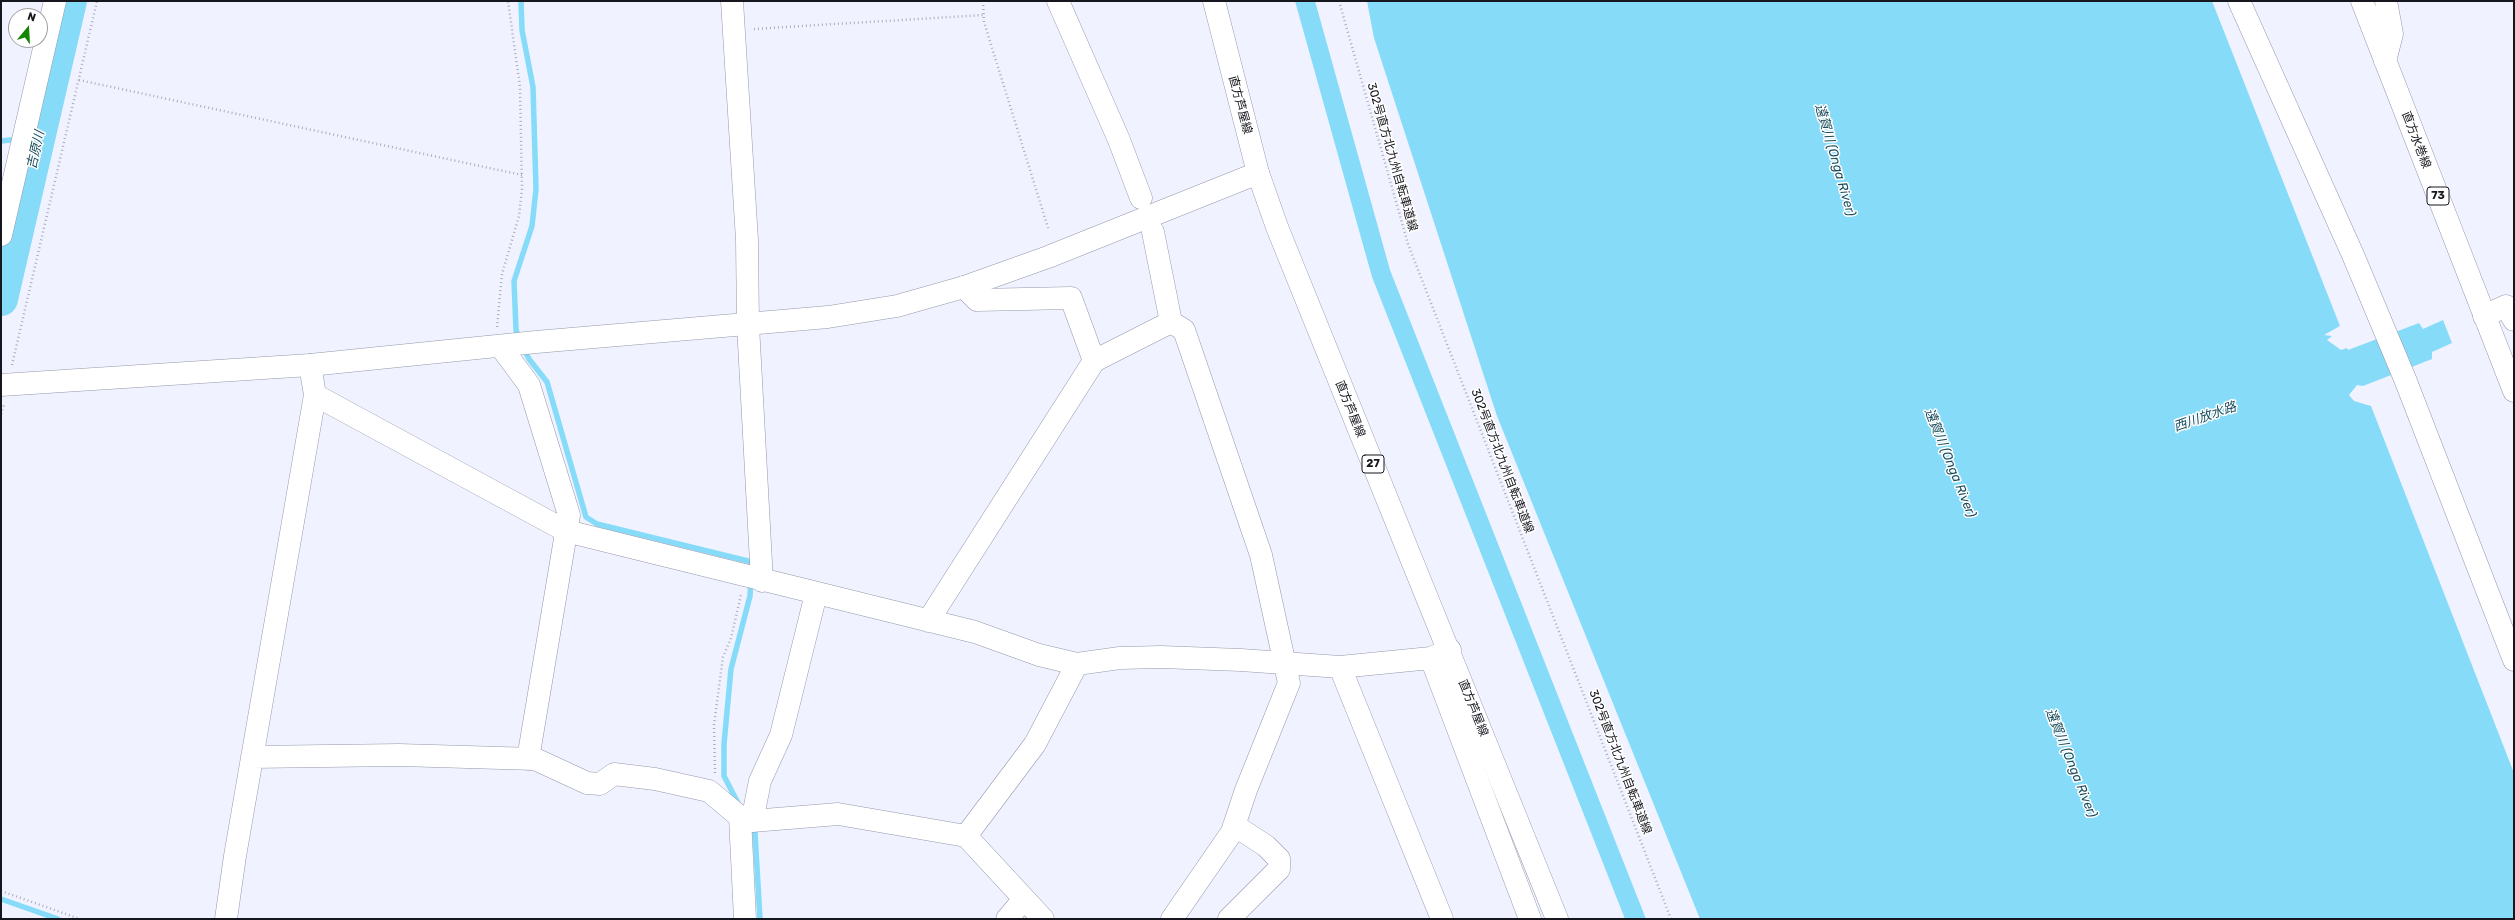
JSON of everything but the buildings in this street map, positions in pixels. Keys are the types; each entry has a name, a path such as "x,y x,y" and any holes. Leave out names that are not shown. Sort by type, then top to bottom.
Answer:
{"street":[{"path":"1,235 55,1"},
{"path":"732,1 747,240 752,578"},
{"path":"1058,1 1119,140 1141,198"},
{"name":"直方芦屋線","path":"1214,1 1258,173 1440,654 1557,919"},
{"path":"2239,1 2405,379 2514,660"},
{"name":"直方水巻線","path":"2362,1 2514,390"},
{"path":"2385,61 2392,34 2386,1"},
{"path":"6,385 310,365 501,347 536,342 828,318 897,306 964,287 1048,257 1258,173"},
{"path":"1153,232 1171,322 1184,330 1258,548 1286,664 1289,683 1246,790 1234,825 1172,919"},
{"path":"964,287 977,300 1071,298 1094,361"},
{"path":"2484,316 2506,306 2514,320"},
{"path":"928,621 1094,361 1171,322"},
{"path":"501,347 529,385 569,515 528,759"},
{"path":"226,919 252,756 315,395 310,365"},
{"path":"315,395 566,531 816,594 975,632 1039,656 1077,664 1120,658 1161,657 1240,660 1340,667 1440,654 1530,919"},
{"path":"745,919 746,819 760,781 781,735 816,594"},
{"path":"966,836 1035,744 1077,664"},
{"path":"1340,667 1442,919"},
{"path":"252,756 399,755 535,759 587,783 600,784 614,774 655,779 708,791 746,819 838,814 966,836 1043,919"},
{"path":"1229,919 1279,869 1279,859 1266,846 1234,825"},
{"path":"1007,919 1024,899"}],"path":[{"path":"6,385 97,1"},
{"path":"501,347 497,332 502,274 519,216 522,175 520,87 508,1"},
{"path":"983,1 984,15 998,68 1048,230"},
{"name":"302号直方北九州自転車道線","path":"1339,1 1408,244 1671,919"},
{"path":"734,30 984,15"},
{"path":"79,80 522,175"},
{"path":"718,798 714,725 723,657 731,638 740,598 752,578"},
{"path":"1,891 80,919"}],"water":[{"path":"1295,1 1315,1 1390,270 1646,919 1625,919 1372,277"},
{"path":"1367,1 2212,1 2340,326 2324,335 2332,336 2327,340 2341,350 2347,348 2348,350 2419,323 2423,329 2443,320 2452,343 2432,352 2432,359 2363,386 2357,385 2349,395 2354,401 2371,406 2514,773 2514,919 1700,919 1497,416 1374,38"}],"waterway":[{"name":"吉原川","path":"1,299 70,1"},
{"path":"520,339 516,330 514,281 532,226 536,189 533,87 522,30 521,1"},
{"path":"27,139 38,138"},
{"path":"1,141 19,139"},
{"path":"524,349 529,359 547,382 586,517 597,524 752,562 751,568"},
{"path":"739,805 724,776 724,744 731,669 750,596 751,580"},
{"path":"751,826 755,833 760,919"},
{"path":"1,899 58,919"}],"water label":[{"name":"遠賀川 (Onga River)","path":"1835,160"},
{"name":"西川放水路","path":"2205,417"},
{"name":"遠賀川 (Onga River)","path":"1950,463"},
{"name":"遠賀川 (Onga River)","path":"2071,763"}]}
